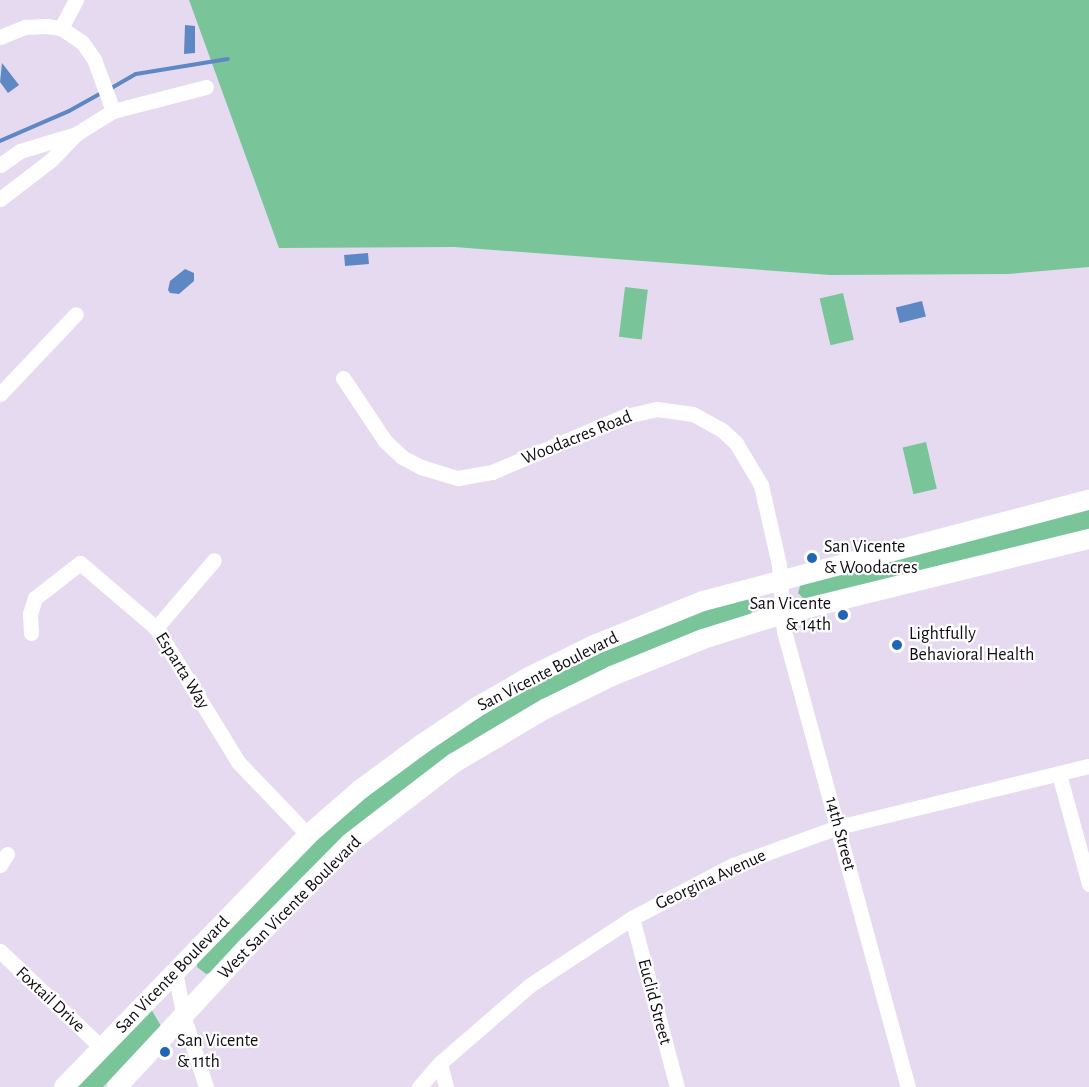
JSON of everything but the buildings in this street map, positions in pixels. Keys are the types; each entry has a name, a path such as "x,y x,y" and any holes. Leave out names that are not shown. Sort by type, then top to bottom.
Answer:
{"main road":[{"name":"San Vicente Boulevard","path":"64,1087 308,835 361,789 422,744 477,707 529,677 644,623 703,601 1089,500"},
{"name":"West San Vicente Boulevard","path":"117,1087 184,1018 248,946 350,843 454,763 545,709 612,676 703,639 783,614 1089,539"}],"street":[{"path":"61,28 76,0"},
{"path":"0,37 25,27 61,28 82,42 94,59 113,111"},
{"path":"0,199 51,160 76,134 113,111 206,87"},
{"path":"0,165 20,151 76,134"},
{"path":"0,394 76,314"},
{"name":"Woodacres Road","path":"343,378 385,441 402,457 421,467 458,478 492,472 640,412 657,409 693,414 722,430 749,460 761,485 780,580"},
{"path":"156,628 214,560"},
{"name":"Esparta Way","path":"31,633 30,614 35,598 80,563 156,628 238,762 308,835"},
{"name":"14th Street","path":"780,580 784,631 908,1087"},
{"name":"Georgina Avenue","path":"419,1087 440,1063 530,985 632,918 733,865 838,827 1089,766"},
{"path":"1059,774 1089,884"},
{"name":"Euclid Street","path":"632,918 676,1087"},
{"name":"Foxtail Drive","path":"0,951 102,1048"},
{"path":"175,972 184,1018 206,1087"},
{"path":"440,1063 446,1087"}],"green space":[{"path":"189,0 1089,0 1089,267 1008,274 830,275 454,247 279,248"},
{"path":"625,287 648,290 642,339 619,337"},
{"path":"843,293 854,340 830,345 820,298"},
{"path":"926,442 937,489 913,494 903,447"},
{"path":"1089,508 1089,530 805,600 798,593 801,583"},
{"path":"746,598 753,603 751,615 491,731 213,972 206,974 197,967 197,961 279,871 374,788 457,728 570,664 671,621"},
{"path":"151,1009 161,1026 103,1087 74,1087"}],"water":[{"path":"185,25 195,26 195,53 184,54"},
{"path":"2,63 19,85 8,93 0,82"},
{"path":"368,253 369,264 345,266 344,255"},
{"path":"185,269 194,273 194,281 179,294 170,293 168,290 170,281"},
{"path":"922,301 926,317 900,323 896,308"}],"waterway":[{"path":"108,90 136,74 228,59"},
{"path":"0,141 69,111 102,93"}],"place":[{"name":"San Vicente & Woodacres","path":"812,558"},
{"name":"San Vicente & 14th","path":"843,615"},
{"name":"Lightfully Behavioral Health","path":"897,645"},
{"name":"San Vicente & 11th","path":"165,1052"}]}
